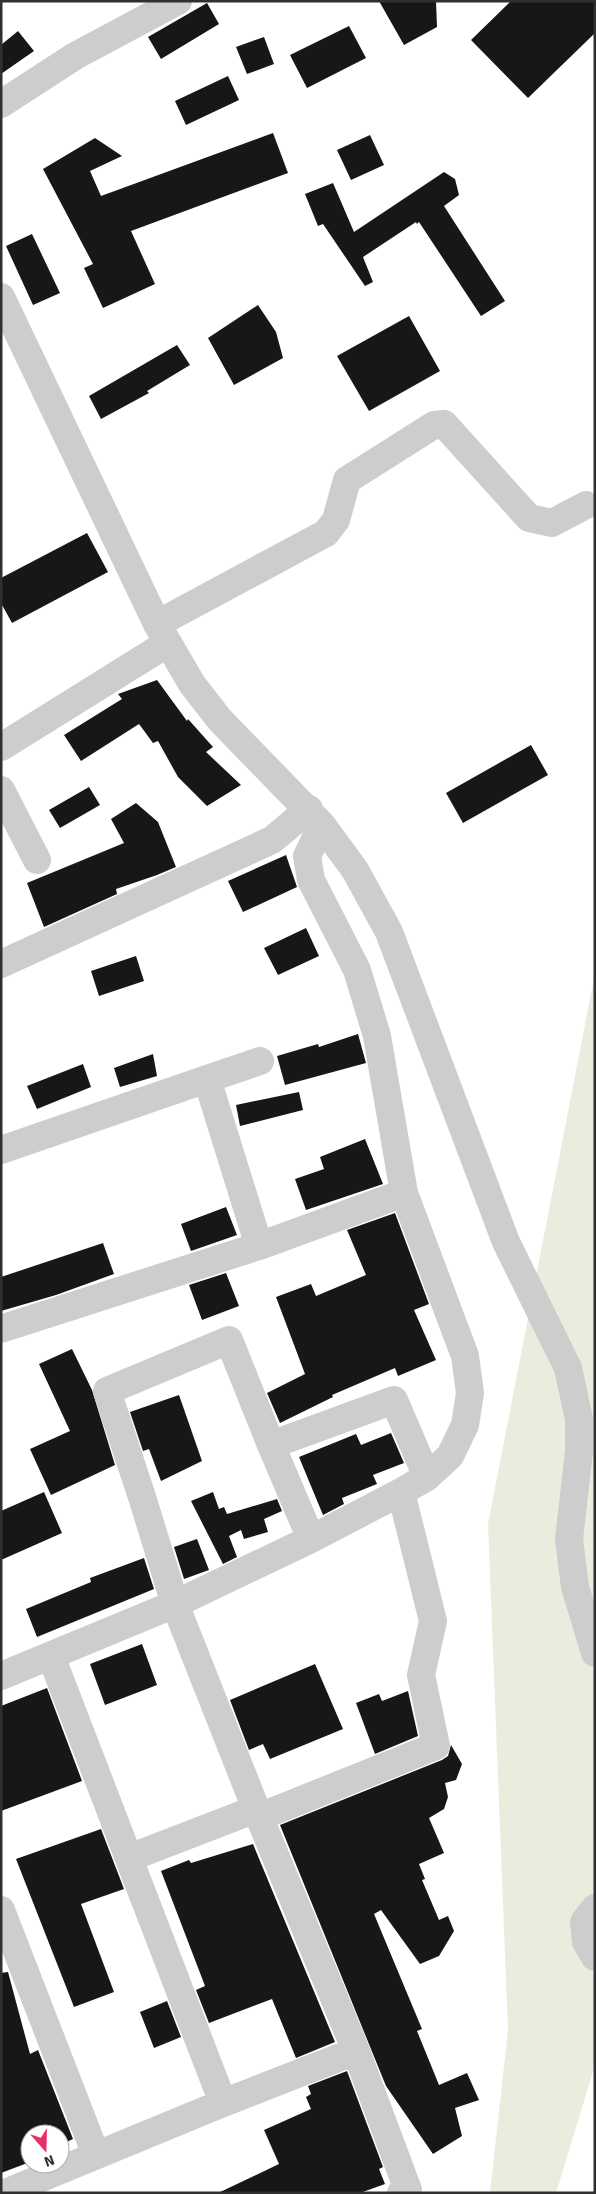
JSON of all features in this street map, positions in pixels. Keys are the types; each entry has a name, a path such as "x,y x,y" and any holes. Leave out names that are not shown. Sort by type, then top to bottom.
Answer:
{"street":[{"path":"1,104 75,56 178,1"},
{"path":"1,297 162,634 192,684 220,720 315,817 356,870 389,932 506,1242 568,1368 579,1419 579,1451 569,1539 575,1587 595,1653"},
{"path":"1,747 162,634 326,533 336,520 347,480 434,425 444,424 529,518 552,523 586,505"},
{"path":"1,790 37,860"},
{"path":"1,964 272,840 315,817"},
{"path":"1,1676 175,1604 311,1539 402,1492 427,1477 450,1456 465,1425 470,1393 465,1356 404,1193 377,1036 357,970 311,880 307,856 315,817"},
{"path":"1,1150 260,1061"},
{"path":"207,1079 259,1246"},
{"path":"1,1329 259,1246 404,1193"},
{"path":"311,1539 229,1340 107,1391 175,1604 257,1813 356,2051 408,2190 401,2193"},
{"path":"271,1445 394,1400 427,1477"},
{"path":"129,1858 257,1813 436,1746 421,1675 433,1621 402,1492"},
{"path":"51,1656 223,2103"},
{"path":"595,1908 584,1922 586,1942 595,1957"},
{"path":"1,1910 96,2155"},
{"path":"5,2193 223,2103 356,2051"}],"green space":[{"path":"595,973 595,2065 556,2193 490,2193 508,2030 488,1524"}],"building":[{"path":"379,1 436,1 437,27 404,45"},
{"path":"511,1 595,1 595,33 528,98 471,40"},
{"path":"207,3 219,24 161,59 148,37"},
{"path":"349,26 366,58 307,88 290,55"},
{"path":"18,31 34,51 1,74 1,45"},
{"path":"264,37 274,64 247,74 236,47"},
{"path":"228,76 239,100 186,125 175,101"},
{"path":"273,133 288,173 131,231 155,284 103,308 84,268 93,264 43,169 95,138 122,156 90,171 101,196"},
{"path":"370,135 384,165 351,180 337,150"},
{"path":"444,172 455,179 459,195 444,206 505,301 481,316 419,222 417,224 416,222 363,257 373,282 365,286 323,224 318,226 305,194 333,183 354,232"},
{"path":"32,234 60,293 33,305 6,246"},
{"path":"258,305 276,332 283,358 234,385 208,338"},
{"path":"409,316 440,371 369,411 337,356"},
{"path":"177,345 190,365 147,391 149,393 101,419 89,396"},
{"path":"87,533 108,572 12,623 1,603 1,578"},
{"path":"157,680 187,721 188,719 213,747 206,752 241,785 207,806 178,777 158,741 153,743 139,724 81,761 64,735 122,699 118,694"},
{"path":"531,745 548,775 463,823 446,793"},
{"path":"89,787 100,805 60,828 49,810"},
{"path":"136,803 158,822 176,867 116,889 117,894 44,927 27,883 124,843 111,819"},
{"path":"286,855 297,887 243,912 228,881"},
{"path":"306,928 319,956 278,975 264,948"},
{"path":"136,956 144,981 99,996 91,971"},
{"path":"358,1034 366,1063 285,1085 277,1056 318,1044 319,1047"},
{"path":"153,1054 157,1076 120,1087 114,1068"},
{"path":"83,1064 91,1087 37,1109 27,1086"},
{"path":"299,1092 303,1110 240,1126 236,1105"},
{"path":"365,1139 383,1184 306,1210 295,1179 324,1169 320,1157"},
{"path":"226,1207 237,1235 191,1251 181,1224"},
{"path":"395,1213 429,1304 414,1310 436,1360 398,1376 395,1368 332,1395 333,1397 280,1423 267,1393 305,1374 276,1297 311,1284 316,1296 366,1275 347,1230"},
{"path":"103,1243 114,1274 56,1295 1,1311 1,1277"},
{"path":"226,1273 239,1306 202,1320 189,1285"},
{"path":"72,1349 92,1390 115,1465 51,1495 30,1449 70,1431 39,1364"},
{"path":"179,1395 202,1461 161,1481 149,1449 143,1451 130,1412"},
{"path":"391,1433 404,1463 373,1475 377,1484 342,1498 344,1504 323,1515 299,1457 356,1434 361,1445"},
{"path":"44,1492 62,1533 1,1560 1,1511"},
{"path":"213,1492 219,1509 224,1507 227,1514 277,1499 282,1511 264,1519 268,1532 244,1539 241,1530 229,1536 237,1557 223,1564 191,1501"},
{"path":"197,1539 209,1570 184,1579 174,1547"},
{"path":"144,1558 154,1589 37,1637 26,1609 91,1582 90,1578"},
{"path":"142,1644 157,1685 105,1705 90,1664"},
{"path":"315,1664 343,1729 270,1759 263,1744 249,1750 230,1700"},
{"path":"47,1688 82,1781 1,1811 1,1706"},
{"path":"408,1691 418,1736 375,1754 356,1703 379,1694 382,1701"},
{"path":"451,1745 462,1764 456,1780 445,1783 448,1797 444,1809 429,1818 444,1853 419,1864 425,1879 422,1880 439,1920 448,1916 454,1931 439,1956 420,1964 381,1910 374,1914 422,2029 417,2031 439,2085 467,2073 479,2100 455,2108 462,2136 433,2154 386,2086 280,1825 442,1760 448,1756"},
{"path":"101,1829 124,1889 81,1904 114,1992 74,2007 16,1859"},
{"path":"253,1844 335,2042 296,2058 272,1999 209,2023 196,1990 205,1986 161,1871 189,1860 191,1863"},
{"path":"8,1972 30,2054 38,2050 67,2124 20,2124 20,2166 1,2173 1,1973"},
{"path":"167,2001 181,2037 154,2048 140,2012"},
{"path":"347,2071 383,2167 379,2169 385,2184 360,2193 218,2193 279,2164 264,2130 311,2109 306,2097 311,2094 308,2086"}]}
